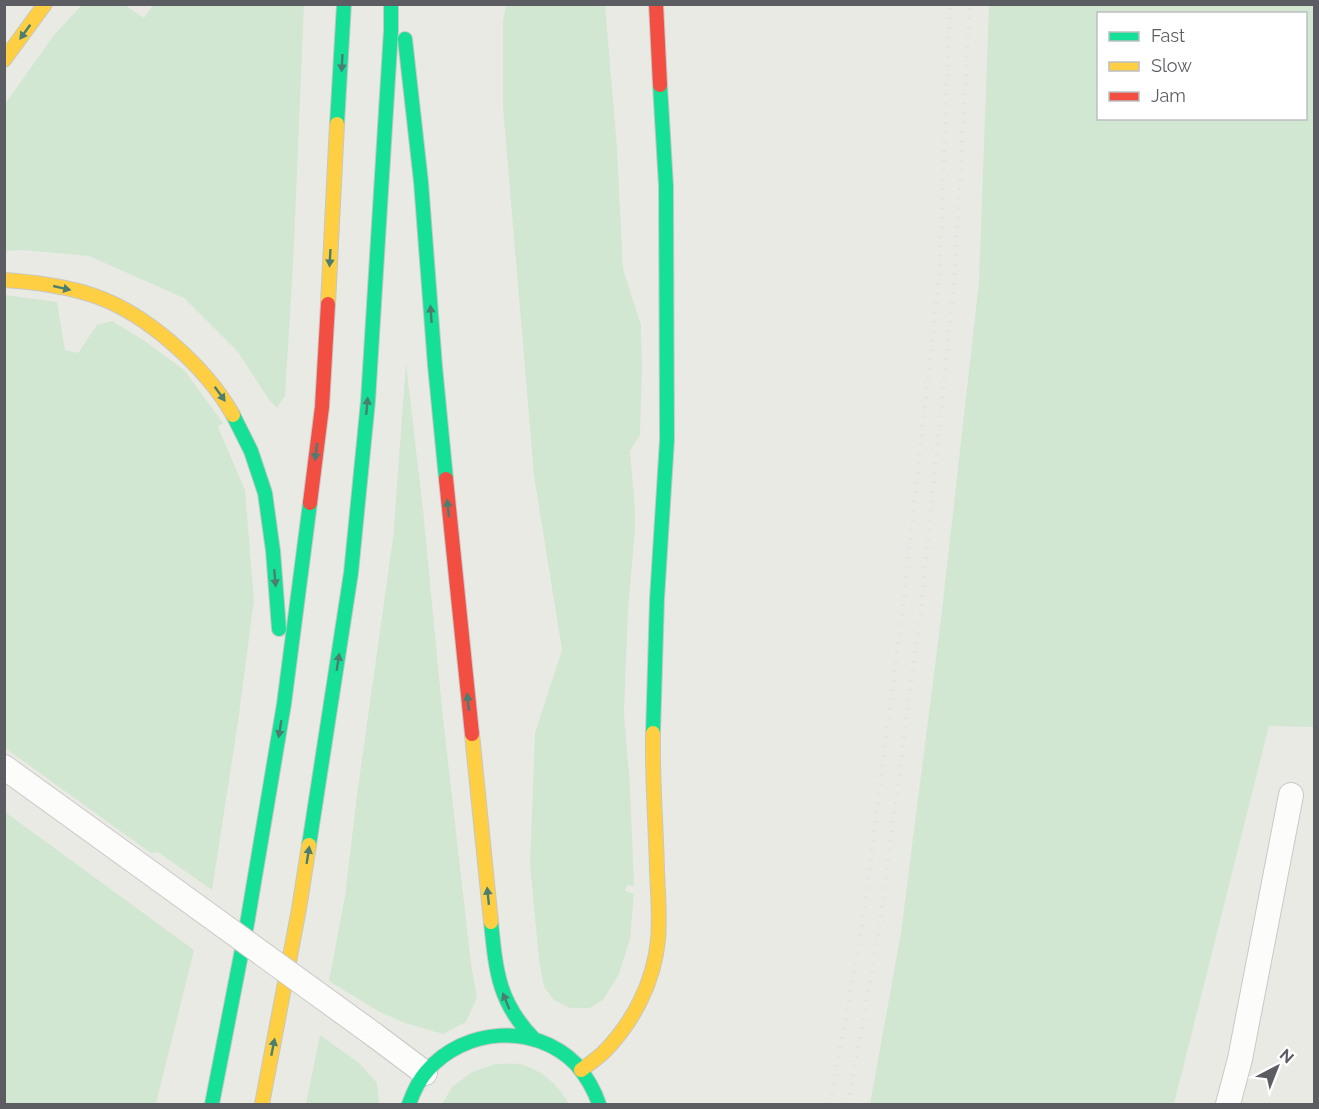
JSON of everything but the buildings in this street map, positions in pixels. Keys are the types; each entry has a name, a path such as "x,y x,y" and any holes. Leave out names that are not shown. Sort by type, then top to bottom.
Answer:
{"main road":[{"path":"4,60 45,4"},
{"path":"212,1104 247,924 284,704 322,407 344,4"},
{"path":"262,1104 299,909 351,573 368,401 391,4"},
{"path":"402,4 421,182 436,377 494,955 499,982 508,1006 515,1019 534,1039"},
{"path":"581,1070 601,1055 631,1020 654,965 658,939 653,744 657,599 667,440 667,220 656,4"},
{"path":"4,280 62,287 97,297 130,314 159,332 187,355 207,376 230,407 247,441 260,476 270,521 284,704"},
{"path":"409,1104 425,1073 447,1052 474,1039 504,1034 534,1039 571,1060 581,1070 599,1104"}],"street":[{"path":"4,767 425,1073"},
{"path":"1228,1104 1240,1059 1291,795"}],"green space":[{"path":"82,5 125,5 144,18 153,5 304,5 285,396 277,408 269,400 238,352 184,298 89,256 22,250 5,251 5,104 54,35"},
{"path":"506,5 605,5 617,147 623,269 641,325 640,435 630,451 635,529 628,610 624,713 634,886 627,885 625,891 634,894 630,939 619,974 603,1000 590,1008 570,1008 554,1000 544,987 539,961 530,864 535,733 562,650 534,476 503,107 503,21"},
{"path":"989,5 1314,5 1314,727 1269,726 1174,1104 870,1104 901,933 942,610 979,282"},
{"path":"5,295 57,302 65,350 78,353 97,325 112,321 142,339 184,370 223,423 218,427 245,490 254,600 212,890 158,852 151,853 5,748"},
{"path":"406,363 442,708 471,964 477,997 466,1022 443,1034 405,1023 378,1011 329,981 345,896 393,538"},
{"path":"5,812 194,950 156,1104 5,1104"},
{"path":"320,1035 359,1063 377,1083 379,1104 306,1104"},
{"path":"495,1064 519,1064 535,1070 560,1090 569,1104 442,1104 452,1087 472,1072"}],"railway":[{"path":"830,1104 862,927 903,605 939,279 950,4"},
{"path":"848,1104 879,930 921,608 954,283 970,4"}],"traffic: fast":[{"path":"337,124 344,4"},
{"path":"309,845 351,573 368,401 391,4"},
{"path":"405,39 421,182 446,479"},
{"path":"653,733 657,599 667,440 666,186 660,85"},
{"path":"233,415 251,451 265,493 273,551 279,629"},
{"path":"212,1104 247,924 284,704 310,503"},
{"path":"491,922 497,971 506,999 522,1025 534,1039"},
{"path":"409,1104 421,1079 442,1057 460,1046 479,1039 500,1036 520,1036 540,1041 559,1050 580,1069 599,1104"}],"traffic: slow":[{"path":"4,60 45,4"},
{"path":"328,304 337,124"},
{"path":"4,280 73,290 115,304 135,315 191,361 233,415"},
{"path":"581,1070 603,1053 624,1029 647,986 656,956 659,914 653,733"},
{"path":"472,734 491,922"},
{"path":"262,1104 309,845"}],"traffic: jam":[{"path":"656,4 660,85"},
{"path":"310,503 322,407 328,304"},
{"path":"446,479 472,734"}]}
